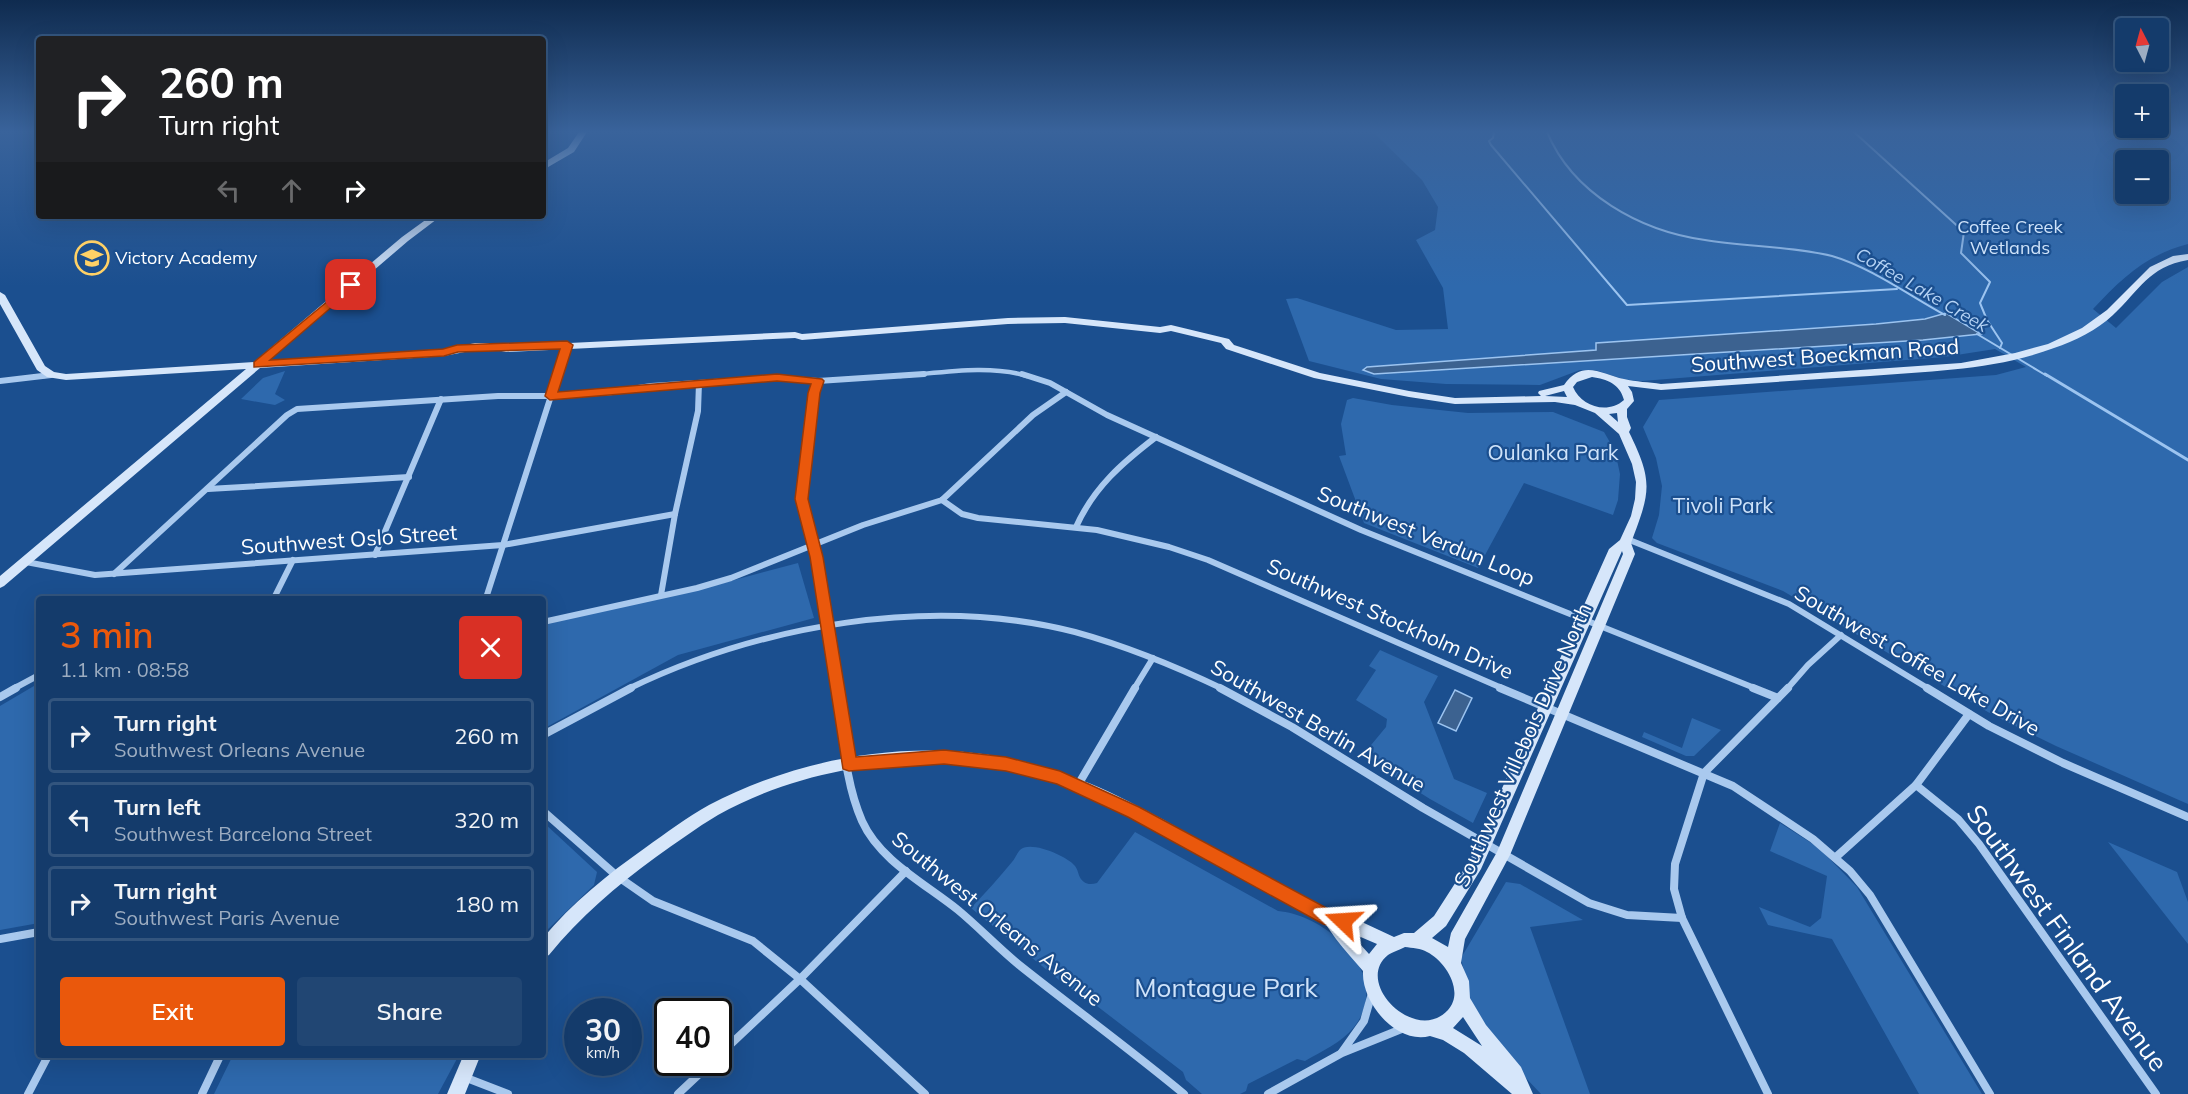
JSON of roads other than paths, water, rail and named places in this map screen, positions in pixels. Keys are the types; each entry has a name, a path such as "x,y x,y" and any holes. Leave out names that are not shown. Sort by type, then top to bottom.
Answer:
{"main road":[{"path":"0,583 405,240 433,219"},
{"name":"Southwest Boeckman Road","path":"2176,258 2175,255 2188,249"},
{"name":"Southwest Boeckman Road","path":"1444,398 1453,394 1551,392 1568,387 1575,377 1589,374 1607,377 1618,382 1661,387 1937,368 1989,362 2060,343 2089,328 2111,312 2143,278 2176,258 2188,257"},
{"path":"0,295 40,368 51,375"},
{"name":"Southwest Boeckman Road","path":"51,375 84,376 444,353 453,355 567,345 795,335 802,337 869,333 900,328 1051,320 1100,322 1160,330 1169,335 1220,348 1230,347 1338,381 1455,401 1555,399 1578,402 1596,410 1608,411 1622,408"},
{"path":"1618,382 1627,391 1629,398 1622,408"},
{"path":"1568,387 1570,394 1578,402"},
{"name":"Southwest Boeckman Road","path":"1629,398 1641,393 1657,391 1661,387"},
{"name":"Southwest Villebois Drive North","path":"1622,408 1626,428 1624,432"},
{"name":"Southwest Villebois Drive North","path":"1418,940 1440,921 1462,890 1485,844 1583,618 1615,549 1626,541 1641,501 1642,490 1635,458 1624,432 1596,410"},
{"name":"Southwest Villebois Drive North","path":"1453,963 1457,938 1503,855 1629,554 1626,541"},
{"path":"546,947 572,918 617,876 685,829 742,797 801,776 849,764 918,758 971,759 1035,770 1078,785 1134,812 1330,918 1343,921 1391,943"},
{"path":"1330,918 1338,931 1348,939 1370,968"},
{"path":"1431,1028 1445,1023 1456,1014 1462,1000 1463,988 1453,963 1443,953 1418,940 1404,940 1381,948 1370,968 1369,980 1372,993 1388,1014 1411,1027 1431,1028 1466,1043 1507,1082 1523,1093"},
{"path":"1462,1000 1480,1031 1515,1073 1523,1093"},
{"path":"456,1094 471,1058"}],"street":[{"path":"487,596 567,345"},
{"name":"Southwest Verdun Loop","path":"208,489 292,411 302,408 498,396 550,396 777,378 818,381 994,370 1037,377 1107,415 1361,530 1778,698"},
{"path":"0,381 51,375"},
{"name":"Southwest Orleans Avenue","path":"818,381 814,393 802,499 813,546 849,764 851,789 863,823 877,844 906,871 959,911 1021,967 1123,1043 1184,1094"},
{"path":"661,595 675,514 698,411 699,383"},
{"path":"546,621 731,578 876,521 942,500 1023,424 1066,392"},
{"path":"375,555 441,399"},
{"path":"1076,527 1094,491 1127,458 1155,437"},
{"path":"114,574 208,489 409,477"},
{"name":"Southwest Stockholm Drive","path":"942,500 962,514 978,518 1076,527 1168,546 1217,563 1403,647 1733,786 1782,817 1836,857 1870,895 1990,1094"},
{"name":"Southwest Oslo Street","path":"25,561 82,574 114,574 503,545 675,514"},
{"name":"Southwest Coffee Lake Drive","path":"1626,541 1780,600 1969,714 2063,763 2188,817"},
{"path":"275,596 293,560"},
{"name":"Southwest Berlin Avenue","path":"546,733 615,694 695,660 748,644 826,626 937,618 1003,620 1068,630 1153,658 1209,683 1307,736 1503,855 1584,900 1620,914 1682,918"},
{"path":"1768,1094 1682,918 1674,889 1675,864 1704,773 1808,665 1841,635"},
{"path":"1078,785 1153,658"},
{"path":"0,697 36,677"},
{"path":"1836,857 1916,785 1969,714"},
{"name":"Southwest Finland Avenue","path":"1916,785 1958,819 1979,844 2156,1094"},
{"path":"546,814 617,876 653,901 753,941 800,979 925,1094"},
{"path":"732,1043 800,979 906,871"},
{"path":"0,939 36,933"},
{"path":"1341,1053 1364,1021 1372,993"},
{"path":"1268,1094 1341,1053 1392,1031 1411,1027"},
{"path":"28,1094 47,1058"},
{"path":"202,1094 219,1058"},
{"path":"678,1094 697,1076"},
{"path":"462,1077 508,1094"}],"waterway":[{"path":"1523,183 1627,305 1897,289"},
{"name":"Coffee Lake Creek","path":"1583,183 1611,206 1657,228 1705,240 1801,250 1832,256 1875,274 1945,315"},
{"path":"1910,183 1964,232 1961,253 1990,282 1980,303 1987,320 2002,343 2000,348"},
{"name":"Coffee Lake Creek","path":"1977,334 2000,348"},
{"name":"Coffee Lake Creek","path":"2000,348 2047,376"},
{"name":"Coffee Lake Creek","path":"2045,374 2188,460"}],"place":[{"name":"Victory Academy","path":"92,258"}],"park label":[{"name":"Coffee Creek Wetlands","path":"2010,237"},
{"name":"Oulanka Park","path":"1553,453"},
{"name":"Tivoli Park","path":"1723,506"},
{"name":"Montague Park","path":"1226,988"}]}
